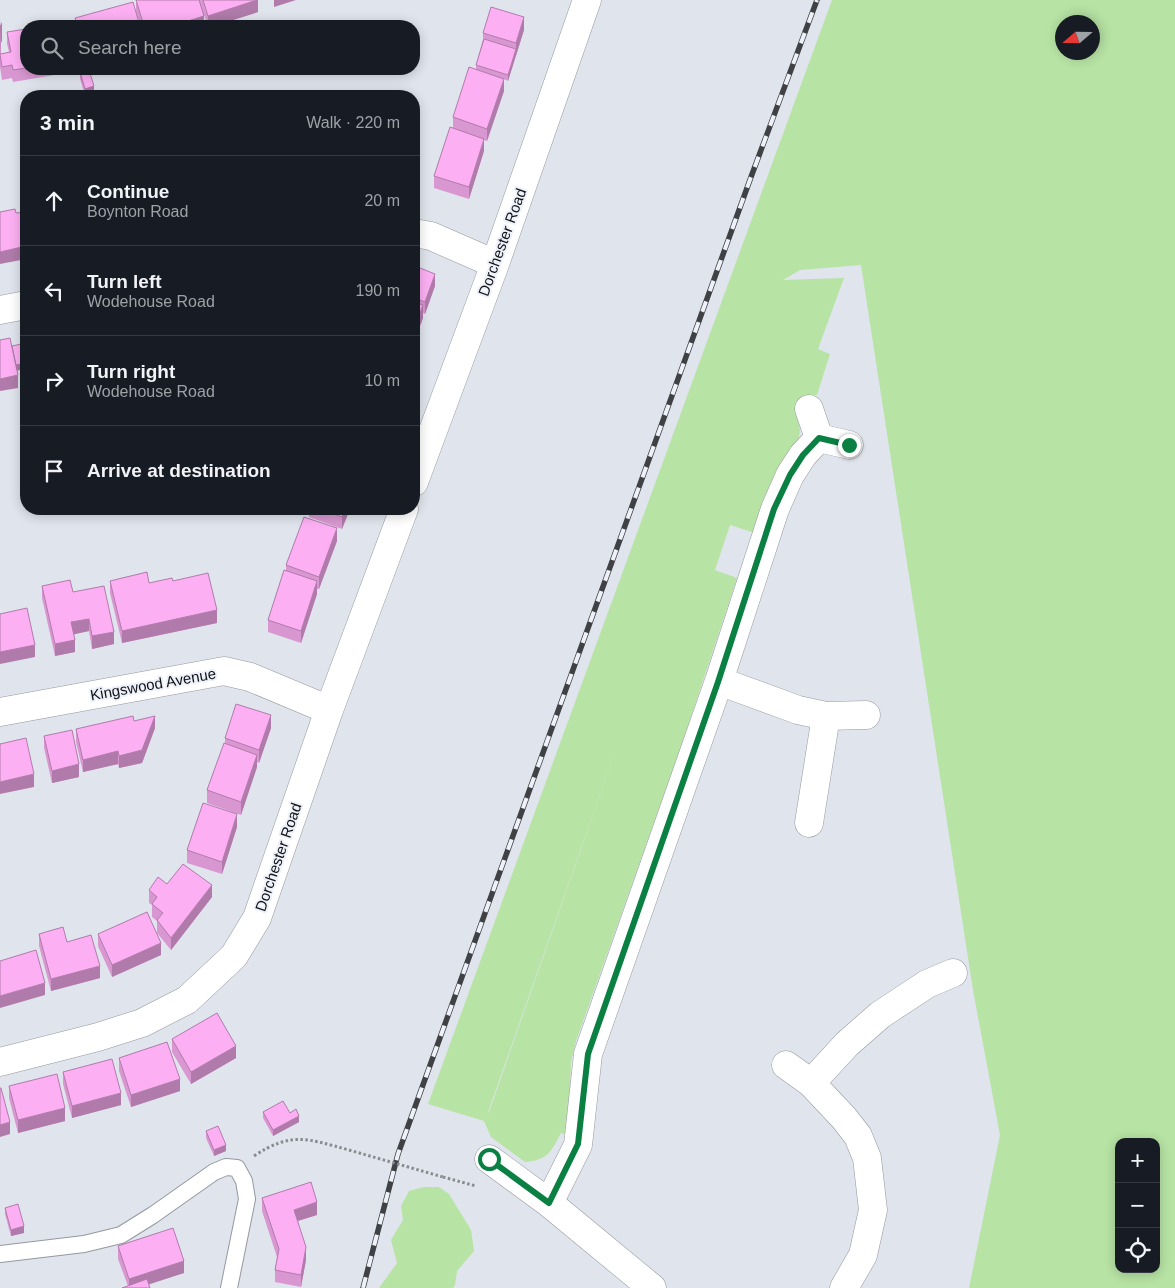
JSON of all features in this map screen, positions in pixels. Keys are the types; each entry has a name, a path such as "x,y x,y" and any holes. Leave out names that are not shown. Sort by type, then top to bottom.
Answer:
{"street":[{"name":"Dorchester Road","path":"420,466 495,264 587,0"},
{"path":"420,234 431,236 495,264"},
{"path":"0,310 20,306"},
{"path":"809,409 819,438"},
{"path":"819,438 849,445"},
{"path":"549,1203 578,1144 588,1054 718,682 774,509 790,475 803,455 819,438"},
{"name":"Dorchester Road","path":"0,1062 98,1037 142,1023 187,1000 234,956 257,918 329,710 402,515"},
{"name":"Kingswood Avenue","path":"0,712 224,671 250,677 329,710"},
{"path":"718,682 798,710 826,716 866,715"},
{"path":"809,823 826,716"},
{"path":"811,1082 847,1044 923,974 953,974"},
{"path":"786,1065 811,1082 844,1118 858,1136 867,1158 873,1210 863,1255 844,1288"},
{"path":"489,1159 549,1203 652,1288"}],"lane":[{"path":"0,1254 84,1244 121,1235 153,1216 214,1172 226,1167 237,1168 244,1181 247,1199 229,1288"}],"path":[{"path":"237,1168 257,1154 278,1143 300,1138 349,1150 442,1178"}],"green space":[{"path":"832,0 1175,0 1175,1288 969,1288 1000,1135 973,990 861,265 800,270 783,280 844,278 818,349 830,354 817,395 804,395 797,401 799,438 788,452 777,472 755,533 730,525 715,570 737,578 682,744 576,1041 571,1062 568,1135 561,1133 551,1150 544,1157 525,1162 491,1137 484,1121 428,1104","holes":["629,712 490,1109 487,1115"]},
{"path":"424,1187 439,1187 449,1194 471,1230 474,1251 457,1271 453,1288 379,1288 397,1263 391,1240 403,1220 401,1206 409,1191"}],"building":[{"path":"136,0 199,0 204,16 191,20 142,20"},
{"path":"203,0 257,0 208,16"},
{"path":"133,2 138,20 76,20 75,18"},
{"path":"491,7 524,17 516,43 483,33"},
{"path":"20,30 20,69 13,70 12,65 2,67 0,54 11,52 7,32"},
{"path":"484,39 516,49 508,75 476,65"},
{"path":"469,67 504,79 487,129 453,117"},
{"path":"81,75 91,75 94,86 85,89"},
{"path":"450,127 484,139 469,187 434,176"},
{"path":"15,209 16,213 20,213 20,247 0,252 0,212"},
{"path":"420,268 435,274 425,302 420,300"},
{"path":"10,338 18,375 0,379 0,340"},
{"path":"20,344 20,364 16,365 12,346"},
{"path":"304,517 337,528 319,577 286,565"},
{"path":"284,570 317,581 301,631 268,620"},
{"path":"147,572 149,583 172,578 173,581 208,573 217,610 122,631 110,581"},
{"path":"70,580 73,592 104,586 114,632 92,636 89,619 71,622 75,640 55,644 42,586"},
{"path":"27,608 35,645 0,652 0,614"},
{"path":"236,704 271,715 259,750 225,738"},
{"path":"133,716 134,721 155,716 142,750 119,756 118,751 83,760 76,729"},
{"path":"72,730 79,764 52,771 44,736"},
{"path":"26,738 34,774 0,782 0,744"},
{"path":"224,743 257,755 241,802 207,790"},
{"path":"203,803 237,814 222,862 187,850"},
{"path":"183,864 212,885 171,938 157,920 163,913 152,904 157,897 149,890 158,877 167,884"},
{"path":"147,912 161,943 112,965 98,934"},
{"path":"63,927 67,942 91,935 100,966 51,979 39,934"},
{"path":"36,950 45,983 0,996 0,961"},
{"path":"217,1013 236,1046 191,1072 172,1039"},
{"path":"167,1042 180,1079 131,1095 119,1058"},
{"path":"112,1059 121,1093 72,1106 63,1072"},
{"path":"57,1074 65,1108 18,1120 9,1086"},
{"path":"0,1088 10,1122 0,1125"},
{"path":"283,1101 290,1113 296,1109 299,1116 273,1130 263,1112"},
{"path":"218,1126 226,1145 214,1150 206,1131"},
{"path":"311,1182 317,1202 294,1210 306,1247 301,1275 275,1270 279,1249 262,1198"},
{"path":"18,1204 24,1226 11,1230 5,1208"},
{"path":"173,1228 184,1261 129,1279 118,1246"},
{"path":"147,1279 150,1288 122,1288"}],"railway":[{"path":"363,1288 398,1154 751,177 817,0"}],"route":[{"path":"489,1159 549,1203 578,1144 588,1054 718,682 774,509 790,475 803,455 819,438 849,445"}]}
